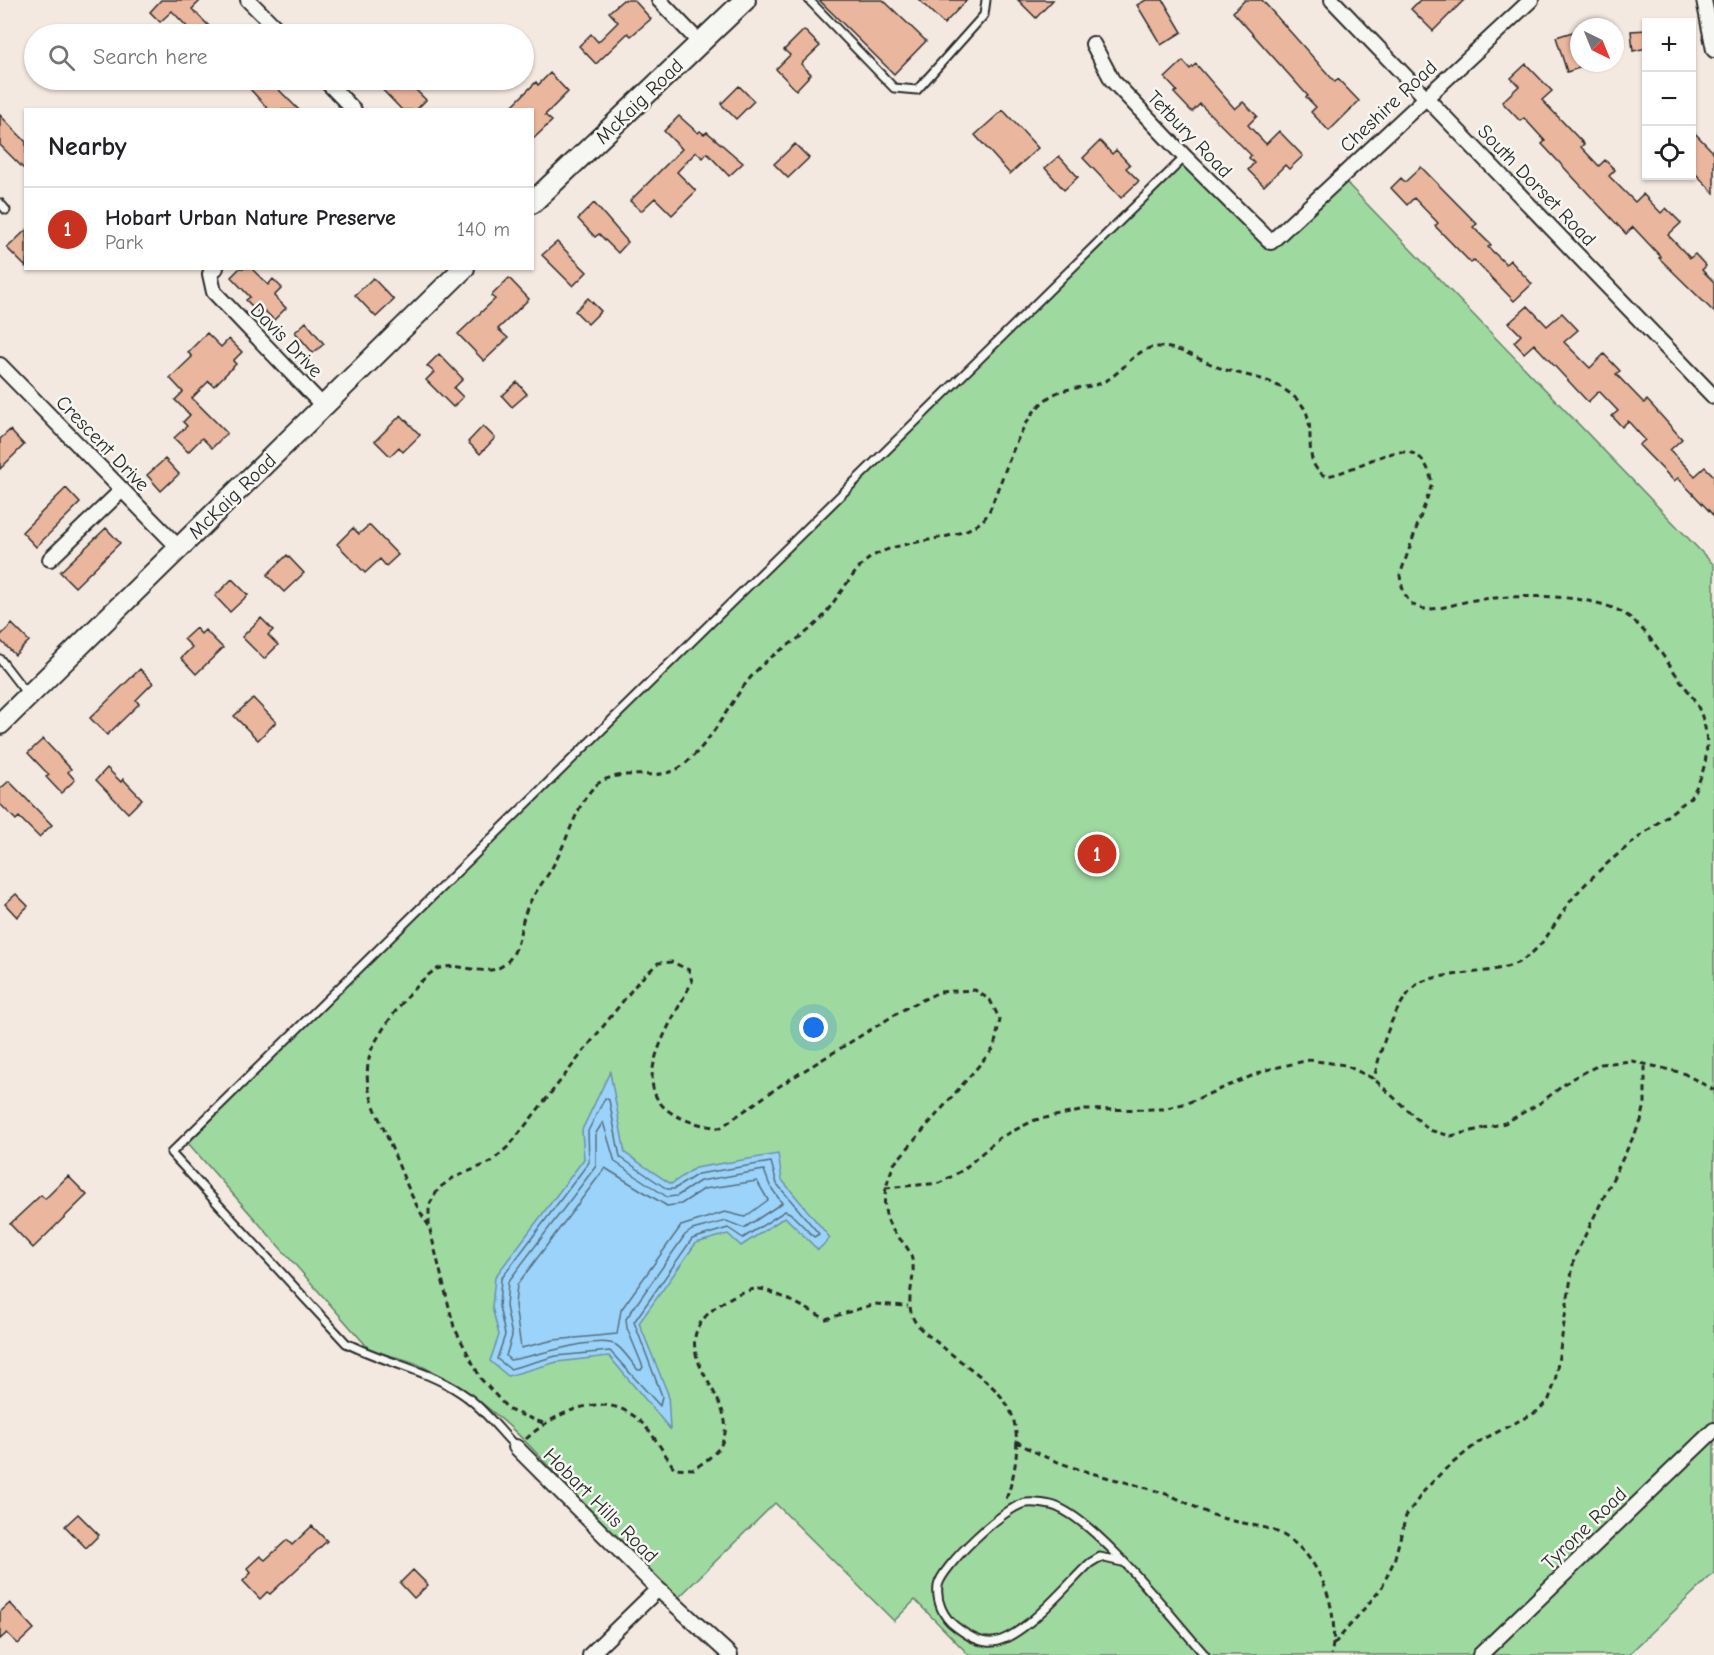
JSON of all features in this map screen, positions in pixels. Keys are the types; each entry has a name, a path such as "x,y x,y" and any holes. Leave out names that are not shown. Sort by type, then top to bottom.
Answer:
{"street":[{"path":"248,0 272,24"},
{"path":"659,0 700,43"},
{"name":"McKaig Road","path":"534,200 745,0"},
{"name":"South Dorset Road","path":"1332,0 1714,397"},
{"name":"Cheshire Road","path":"1272,242 1531,0"},
{"path":"1704,0 1714,50"},
{"name":"Tetbury Road","path":"1093,44 1112,80 1185,158 1272,242"},
{"path":"335,90 352,108"},
{"name":"Davis Drive","path":"214,270 210,274 214,292 324,407"},
{"name":"McKaig Road","path":"0,724 462,270"},
{"name":"Crescent Drive","path":"0,365 178,547"},
{"path":"50,559 122,490"},
{"name":"Tyrone Road","path":"1480,1655 1714,1430"},
{"name":"Hobart Hills Road","path":"516,1448 658,1589 729,1655"},
{"name":"Hobart Hills Road","path":"590,1655 658,1589"}],"lane":[{"path":"809,0 894,88 917,90 984,15 986,0"},
{"path":"516,1448 462,1393 428,1375 371,1356 346,1343 171,1152 1185,158"},
{"path":"0,203 6,210"},
{"path":"0,659 28,696"},
{"path":"1122,1562 1100,1557 1090,1563 1022,1629 1005,1640 988,1642 968,1635 951,1624 942,1611 938,1584 952,1565 1000,1515 1025,1503 1056,1506 1082,1521 1122,1562 1205,1655"}],"path":[{"path":"429,1226 417,1209 375,1109 369,1091 367,1069 376,1043 420,982 429,972 441,967 494,971 504,965 514,954 519,943 527,908 555,864 591,790 609,778 666,773 681,768 761,666 807,634 868,559 893,549 971,527 985,518 1023,430 1039,406 1050,396 1065,389 1106,381 1142,352 1152,347 1173,349 1225,370 1276,385 1295,398 1310,419 1313,464 1318,472 1325,476 1344,473 1372,458 1389,453 1410,453 1424,462 1430,470 1432,484 1400,575 1402,591 1408,601 1422,609 1480,599 1565,598 1583,599 1617,608 1633,620 1650,639 1689,692 1703,717 1708,748 1706,765 1690,798 1592,878 1576,894 1545,940 1522,960 1494,972 1433,978 1415,986 1385,1036 1374,1079"},
{"path":"543,1423 509,1410 481,1379 454,1327 429,1226 429,1205 439,1188 453,1178 491,1162 510,1145 638,982 658,963 672,962 689,970 692,982 655,1052 651,1071 656,1097 671,1113 690,1124 720,1128 805,1070 906,1008 939,992 975,990 990,1000 1000,1020 994,1048 894,1164 885,1188 884,1211 893,1230 908,1249 915,1269 908,1306 915,1323 996,1392 1010,1410 1016,1441 1014,1479 1000,1515"},
{"path":"885,1188 940,1183 963,1170 999,1138 1035,1120 1085,1110 1163,1109 1187,1103 1266,1070 1309,1060 1345,1065 1374,1079 1429,1130 1451,1136 1505,1123 1540,1103 1573,1078 1601,1064 1632,1062 1683,1072 1714,1090"},
{"path":"1334,1644 1381,1589 1394,1561 1406,1516 1424,1491 1480,1441 1538,1411 1549,1399 1555,1382 1574,1258 1641,1121 1645,1104 1645,1064"},
{"path":"516,1448 543,1423 593,1404 622,1408 642,1422 674,1468 694,1469 719,1450 725,1432 725,1416 695,1354 698,1330 710,1310 735,1294 760,1289 826,1319 875,1304 908,1306"},
{"path":"1016,1441 1056,1462 1165,1493 1220,1518 1282,1534 1306,1552 1323,1584 1334,1613 1334,1644 1331,1655"}],"green space":[{"path":"1185,157 1271,242 1341,177 1714,565 1714,1573 1628,1655 969,1655 915,1600 894,1621 775,1503 673,1603 641,1572 524,1440 491,1411 455,1385 415,1363 371,1351 188,1143"}],"water":[{"path":"610,1072 625,1153 671,1184 695,1168 778,1154 782,1180 830,1238 818,1250 785,1217 741,1246 728,1234 696,1243 639,1323 668,1394 670,1429 609,1356 557,1362 508,1376 490,1361 499,1335 492,1307 495,1277 584,1159 582,1130"}],"building":[{"path":"161,0 201,0 192,9 207,24 184,24 172,11 160,22 150,12"},
{"path":"623,0 634,0 651,19 631,36 628,33 596,64 579,46 591,34 598,42 618,22 609,12"},
{"path":"819,0 883,0 926,41 894,74"},
{"path":"919,0 967,0 944,24"},
{"path":"1018,0 1053,0 1036,18"},
{"path":"1146,0 1163,0 1182,32 1161,45 1137,5"},
{"path":"1245,0 1262,0 1335,82 1338,79 1359,101 1329,131 1311,112 1316,107 1306,97 1308,96 1233,12"},
{"path":"1420,0 1464,0 1433,31 1411,9"},
{"path":"804,30 820,46 801,64 811,74 796,90 776,69 790,55 784,50"},
{"path":"1642,30 1642,49 1633,51 1631,31"},
{"path":"1570,33 1570,71 1567,72 1556,37"},
{"path":"1183,61 1190,69 1196,64 1235,109 1243,102 1257,116 1248,125 1266,144 1279,131 1303,156 1289,169 1285,165 1264,186 1248,170 1254,163 1249,158 1251,155 1200,104 1192,112 1174,93 1177,91 1165,78"},
{"path":"1526,64 1552,91 1542,100 1584,144 1581,147 1599,166 1605,160 1615,170 1609,176 1635,202 1643,194 1661,213 1666,208 1681,223 1668,235 1690,258 1695,254 1706,266 1702,270 1714,282 1714,312 1659,258 1661,257 1633,227 1626,234 1542,144 1545,141 1524,118 1520,121 1502,102 1519,86 1511,78"},
{"path":"550,73 568,92 545,115 552,121 534,138 534,108 510,108 528,90 534,90 536,82 538,85"},
{"path":"739,86 754,101 736,119 721,104"},
{"path":"251,90 279,90 297,108 267,108"},
{"path":"383,90 416,90 426,100 418,108 400,108"},
{"path":"1003,110 1038,148 1010,174 975,135"},
{"path":"0,115 24,140 24,169 0,145"},
{"path":"679,116 698,133 707,132 743,163 729,176 707,153 703,158 696,152 677,172 696,191 672,215 655,198 641,211 630,201 682,149 664,131"},
{"path":"1696,134 1714,153 1714,193 1696,174"},
{"path":"1100,141 1112,154 1116,150 1130,165 1126,168 1139,181 1121,198 1083,158"},
{"path":"795,144 809,158 788,178 774,164"},
{"path":"1059,156 1078,177 1064,190 1045,168"},
{"path":"1421,167 1477,224 1473,227 1491,245 1488,247 1506,264 1510,260 1532,284 1514,301 1474,260 1471,263 1435,226 1438,223 1414,198 1407,205 1391,188 1401,178 1405,182"},
{"path":"594,203 628,242 618,253 599,234 595,237 578,219"},
{"path":"24,232 24,265 7,248"},
{"path":"557,242 587,272 573,286 542,255"},
{"path":"238,270 253,270 268,285 273,279 282,288 274,296 286,308 274,320 265,311 261,315 246,300 250,297 231,277"},
{"path":"373,278 394,300 376,317 355,295"},
{"path":"509,278 529,299 498,329 508,338 484,361 458,334 495,299 491,296"},
{"path":"588,298 601,311 588,324 575,311"},
{"path":"1528,306 1547,326 1562,313 1578,330 1564,342 1590,368 1604,354 1620,371 1616,374 1644,403 1647,400 1682,439 1670,450 1695,476 1705,467 1714,476 1714,516 1678,478 1674,481 1639,445 1645,440 1628,421 1622,427 1612,416 1618,411 1599,391 1588,402 1534,344 1524,353 1514,342 1521,335 1509,323"},
{"path":"306,322 324,344 313,353 295,332"},
{"path":"207,333 221,347 229,339 242,352 233,361 236,364 214,386 209,381 192,398 227,433 212,448 202,438 188,452 174,438 187,426 183,422 190,415 175,400 183,392 170,378 192,357 188,352"},
{"path":"439,354 463,379 454,388 463,397 453,407 426,380 434,372 427,366"},
{"path":"517,382 527,394 512,407 502,396"},
{"path":"401,415 420,435 403,452 399,447 390,456 375,441"},
{"path":"483,426 495,438 480,454 468,442"},
{"path":"10,430 24,445 0,469 0,439"},
{"path":"165,459 179,474 161,491 147,475"},
{"path":"66,488 80,503 36,547 22,532"},
{"path":"369,525 398,555 386,566 380,559 365,573 337,544 353,528 359,534"},
{"path":"106,528 120,543 75,587 60,572"},
{"path":"287,555 304,573 284,592 267,575"},
{"path":"232,579 248,595 230,612 215,596"},
{"path":"261,618 273,630 268,635 278,645 264,659 242,637"},
{"path":"12,624 29,641 15,655 0,640 0,636"},
{"path":"196,628 201,634 205,630 223,648 196,674 181,658 192,647 184,639"},
{"path":"140,669 153,683 136,700 139,704 107,735 90,718"},
{"path":"253,698 276,722 258,740 234,716"},
{"path":"43,739 71,769 68,772 75,780 61,793 46,777 49,775 28,753"},
{"path":"107,768 121,782 123,779 142,799 128,813 96,780"},
{"path":"9,781 52,825 39,837 19,817 16,820 0,804 0,789"},
{"path":"16,894 28,906 17,917 5,904"},
{"path":"68,1176 87,1195 33,1248 10,1224 41,1195 45,1199"},
{"path":"78,1514 99,1535 86,1548 65,1526"},
{"path":"312,1526 327,1541 270,1594 267,1592 260,1599 243,1581 251,1573 247,1568 260,1556 265,1560 287,1540 292,1545"},
{"path":"413,1570 428,1585 414,1598 400,1583"},
{"path":"10,1603 34,1629 18,1644 7,1633 0,1639 0,1612"}],"place":[{"name":"Hobart Urban Nature Preserve","path":"1097,854"}]}
